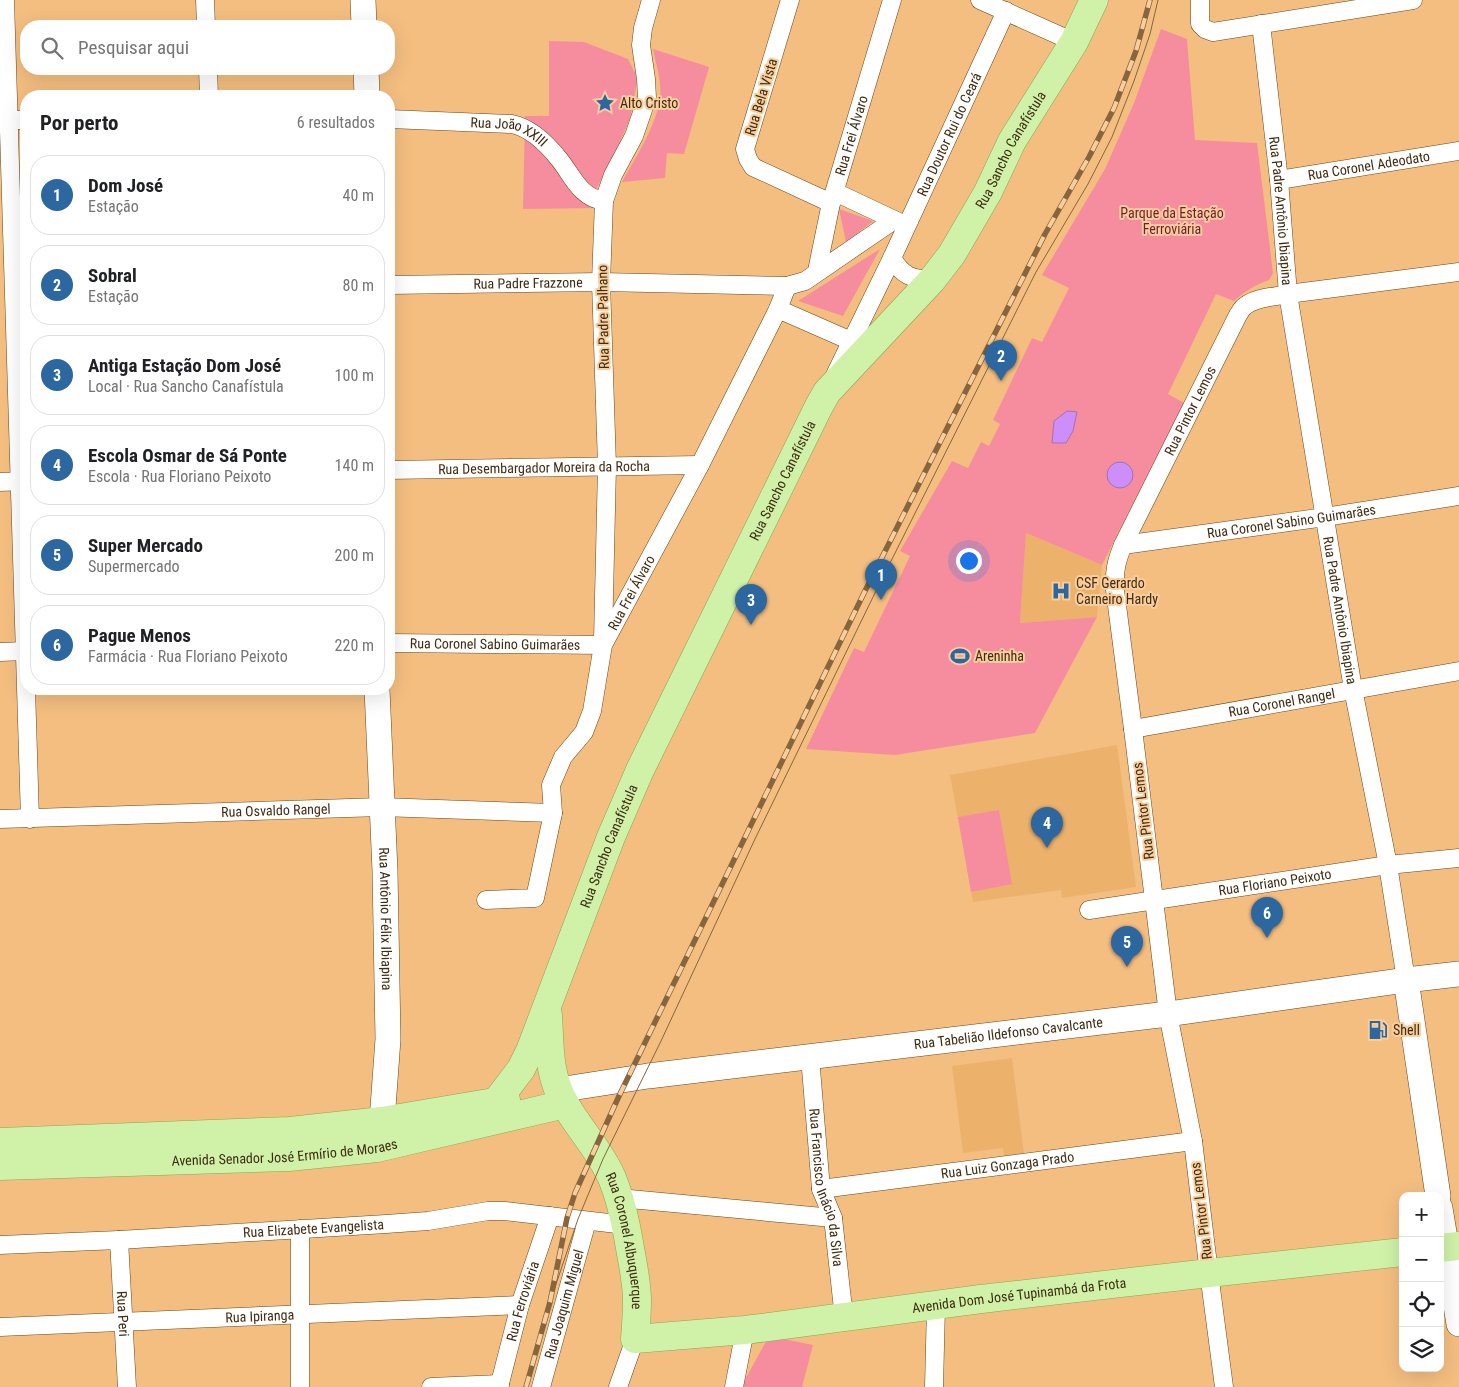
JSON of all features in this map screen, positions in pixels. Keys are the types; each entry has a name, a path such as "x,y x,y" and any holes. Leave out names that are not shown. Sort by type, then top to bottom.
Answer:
{"main road":[{"path":"363,0 364,20"},
{"name":"Rua Sancho Canafístula","path":"496,1102 521,1069 530,1051 611,837 640,770 819,406 827,392 932,280 952,254 988,192 1012,141 1074,42 1094,0"},
{"path":"366,75 367,90"},
{"name":"Rua Antônio Félix Ibiapina","path":"376,695 388,955 388,1030 382,1137 377,1148"},
{"name":"Rua Tabelião Ildefonso Cavalcante","path":"562,1097 648,1076 1168,1014 1459,974"},
{"name":"Rua Padre Antônio Ibiapina","path":"1406,980 1437,1192"},
{"name":"Rua Coronel Albuquerque","path":"548,1007 551,1069 562,1097 603,1160 619,1198 633,1264 637,1300 635,1339"},
{"name":"Avenida Senador José Ermírio de Moraes","path":"0,1142 290,1132 382,1121 496,1102 562,1097"},
{"name":"Avenida Senador José Ermírio de Moraes","path":"0,1166 289,1157 377,1148 562,1097"},
{"path":"1444,1228 1459,1324"},
{"name":"Avenida Dom José Tupinambá da Frota","path":"635,1339 746,1330 991,1298 1399,1252"}],"street":[{"path":"5,0 12,120 14,288 20,433"},
{"path":"205,0 206,20"},
{"name":"Rua Padre Palhano","path":"603,645 607,466 601,282 604,200 613,175 634,136 647,98 641,45 643,28 652,0"},
{"name":"Rua Bela Vista","path":"790,0 745,149 748,159 753,167 900,223"},
{"name":"Rua Frei Álvaro","path":"817,271 833,197 892,0"},
{"path":"980,0 1074,42"},
{"path":"1200,0 1200,24 1205,29 1213,32 1413,0"},
{"name":"Rua Doutor Rui do Ceará","path":"827,392 892,258 900,223 1006,11"},
{"name":"Rua Padre Antônio Ibiapina","path":"1261,24 1288,294 1353,689 1388,865 1406,980"},
{"path":"208,75 209,90"},
{"name":"Rua João XXIII","path":"395,119 512,124 521,126 549,148 585,193 598,200 604,200"},
{"name":"Rua Coronel Adeodato","path":"1278,180 1459,151"},
{"path":"787,286 805,281 817,271 900,223"},
{"path":"892,258 899,269 906,275 917,279 932,280"},
{"name":"Rua Pintor Lemos","path":"1224,1387 1193,1141 1168,1014 1115,590 1114,575 1116,561 1238,315 1245,306 1253,301 1288,294 1459,272"},
{"name":"Rua Padre Frazzone","path":"395,285 601,282 787,286"},
{"name":"Rua Frei Álvaro","path":"486,900 535,898 553,813 551,785 563,757 584,732 592,711 603,645 700,465 778,309 787,286"},
{"path":"778,309 851,341"},
{"name":"Rua Desembargador Moreira da Rocha","path":"395,470 700,465"},
{"path":"0,482 20,481"},
{"name":"Rua Coronel Sabino Guimarães","path":"1123,545 1459,496"},
{"name":"Rua Coronel Sabino Guimarães","path":"395,643 603,645"},
{"path":"0,652 20,651"},
{"name":"Rua Coronel Rangel","path":"1133,729 1459,671"},
{"path":"26,695 30,818"},
{"name":"Rua Osvaldo Rangel","path":"0,819 382,807 553,813"},
{"name":"Rua Floriano Peixoto","path":"1089,910 1388,865 1459,858"},
{"name":"Rua Francisco Inácio da Silva","path":"810,1057 821,1189 833,1218 844,1318"},
{"name":"Rua Luiz Gonzaga Prado","path":"821,1189 1193,1141"},
{"path":"619,1198 833,1218"},
{"name":"Rua Elizabete Evangelista","path":"0,1245 119,1240 428,1221 488,1211 505,1211 626,1226"},
{"name":"Rua Ferroviária","path":"499,1385 520,1305 550,1216"},
{"name":"Rua Joaquim Miguel","path":"541,1387 587,1221"},
{"path":"300,1229 300,1387"},
{"name":"Rua Peri","path":"119,1240 127,1387"},
{"name":"Rua Ipiranga","path":"0,1326 520,1305"},
{"path":"934,1387 936,1306"},
{"path":"734,1387 746,1330"},
{"name":"Rua Coronel Albuquerque","path":"618,1387 635,1339"},
{"path":"431,1387 499,1385"}],"shaded area":[{"path":"1067,411 1077,412 1073,431 1066,443 1052,443 1054,421"},
{"path":"1120,462 1129,466 1133,475 1129,484 1120,488 1111,484 1107,475 1111,466"},
{"name":"CSF Gerardo Carneiro Hardy","path":"1026,533 1102,565 1097,617 1020,623"},
{"path":"1117,745 1136,887 1062,898 1061,890 973,902 950,775"},
{"path":"1012,1058 1025,1162 1005,1164 1003,1148 963,1153 952,1066"}],"green space":[{"name":"Parque da Estação Ferroviária","path":"1161,29 1187,39 1195,140 1257,143 1273,273 1269,280 1250,289 1234,301 1216,294 1168,394 1184,403 1102,565 1026,533 1020,623 1097,617 1035,733 895,755 806,749 854,648 864,652 910,556 900,551 952,461 968,468 981,442 989,446 1000,424 993,420 1032,338 1042,342 1069,288 1042,275 1105,169 1134,103"},
{"path":"549,41 584,42 628,59 635,73 637,82 630,119 595,192 594,208 523,209 525,116 549,116"},
{"path":"653,49 709,67 684,154 667,153 665,178 622,182 645,141 658,108 660,86"},
{"path":"839,209 873,221 846,242"},
{"path":"880,249 843,316 798,301"},
{"path":"999,810 1012,884 971,892 958,817"},
{"path":"769,1336 813,1345 802,1387 741,1387"}],"tram line":[{"path":"550,1302 578,1219 603,1159 661,1041 755,839 874,595 1036,272 1088,184 1112,137 1150,34 1158,0"}],"railway":[{"path":"526,1387 550,1302 567,1218 575,1193 619,1096 865,591 1045,234 1089,157 1114,108 1136,51 1150,0"}],"place":[{"name":"Alto Cristo","path":"605,103"},
{"name":"Sobral","path":"1001,381"},
{"name":"CSF Gerardo Carneiro Hardy","path":"1061,591"},
{"name":"Dom José","path":"881,600"},
{"name":"Antiga Estação Dom José","path":"751,625"},
{"name":"Areninha","path":"960,656"},
{"name":"Escola Osmar de Sá Ponte","path":"1047,848"},
{"name":"Pague Menos","path":"1267,938"},
{"name":"Super Mercado","path":"1127,967"},
{"name":"Shell","path":"1378,1030"}]}
